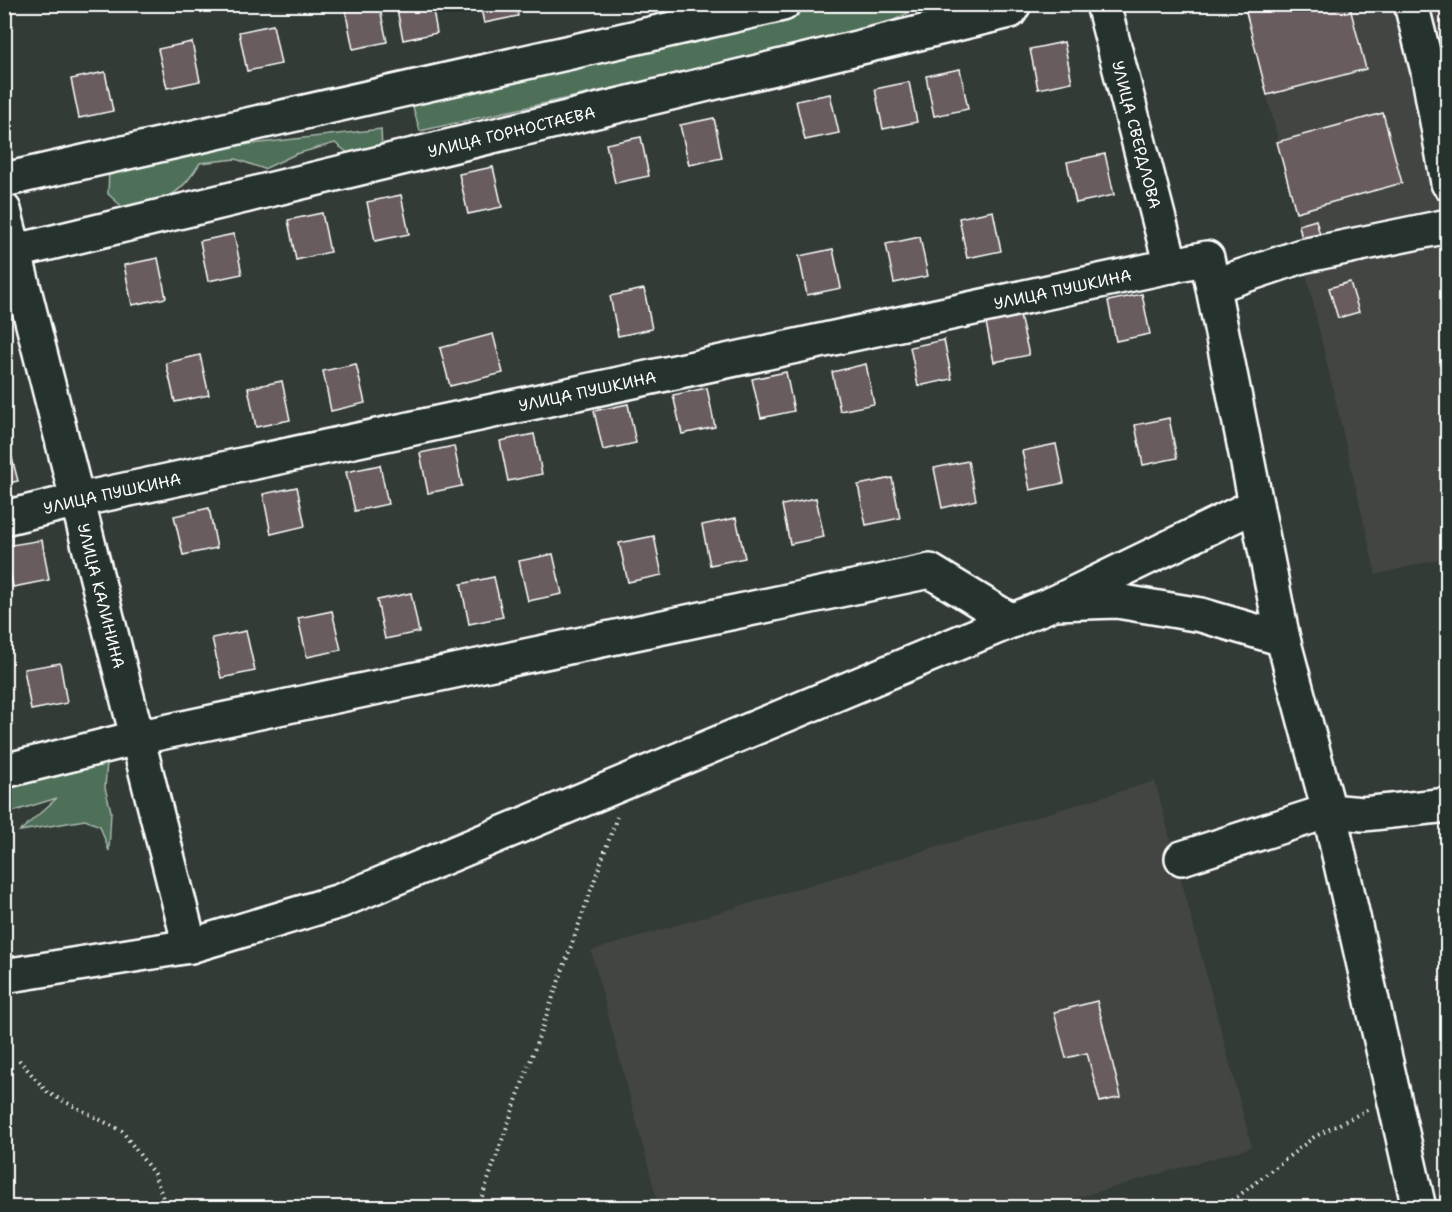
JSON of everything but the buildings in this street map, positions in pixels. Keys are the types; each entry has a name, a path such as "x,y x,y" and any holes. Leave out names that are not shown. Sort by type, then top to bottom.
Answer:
{"street":[{"path":"4,180 783,4"},
{"name":"УЛИЦА ГОРНОСТАЕВА","path":"10,253 1010,11 1014,4"},
{"name":"УЛИЦА СВЕРДЛОВА","path":"1103,4 1171,266"},
{"path":"1411,4 1428,71 1448,183"},
{"name":"УЛИЦА КАЛИНИНА","path":"4,210 10,253 78,500 190,946"},
{"path":"1419,1208 1329,811 1283,639 1213,286 1302,256 1448,226"},
{"name":"УЛИЦА ПУШКИНА","path":"4,518 78,500 1207,258 1213,286"},
{"path":"4,976 190,946 340,901 1054,603 1256,505"},
{"path":"4,771 136,738 930,571 1012,621"},
{"path":"1054,603 1117,602 1201,615 1283,639"},
{"path":"1182,858 1329,811 1363,814 1448,805"}],"path":[{"path":"478,1208 630,780"},
{"path":"19,1060 48,1093 122,1131 154,1174 167,1208"},
{"path":"1223,1208 1314,1137 1394,1097"}],"shaded area":[{"path":"1244,5 1447,5 1447,557 1376,575 1302,256 1296,211"},
{"path":"1155,781 1252,1147 1045,1207 659,1207 591,951"}],"green space":[{"path":"829,5 913,5 916,9 886,24 841,37 420,131 410,97 589,60"},
{"path":"381,129 382,149 353,157 335,143 296,154 264,169 236,159 200,163 185,184 170,196 128,212 108,194 109,169 157,155"},
{"path":"107,761 105,788 111,811 109,851 100,826 85,820 20,831 57,798 5,814 5,787"}]}
